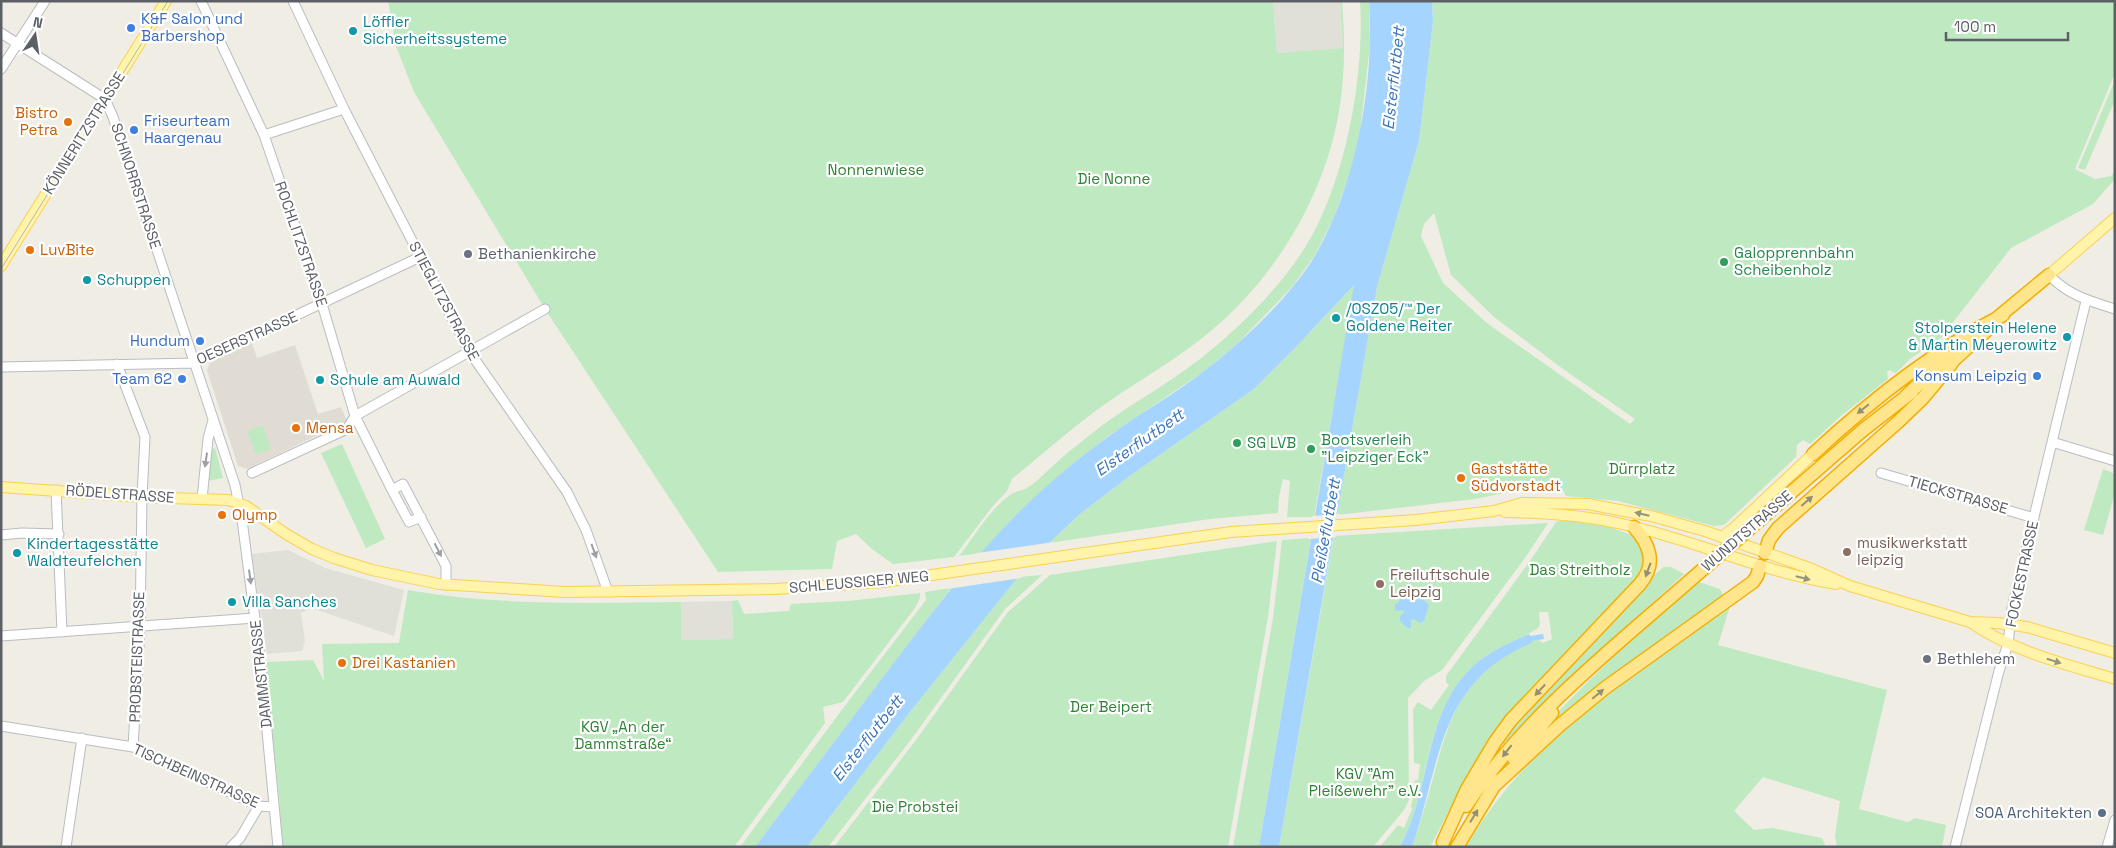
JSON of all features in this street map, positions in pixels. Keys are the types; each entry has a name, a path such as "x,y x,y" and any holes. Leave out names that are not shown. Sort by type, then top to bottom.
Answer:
{"highway":[{"name":"WUNDTSTRASSE","path":"1442,845 1473,795 1510,746 1535,718 1670,597 1959,348 2050,275"},
{"name":"WUNDTSTRASSE","path":"1905,396 1952,363 1986,333 2003,314"},
{"path":"1812,454 1848,421 1902,380 1967,333 2003,314"},
{"path":"1765,552 1769,540 1778,528 1904,416 1952,363"},
{"path":"1442,845 1467,789 1495,742 1511,720 1640,584 1649,572 1651,555 1642,536 1634,527"},
{"path":"1493,787 1560,725 1605,688 1753,582 1760,566"},
{"name":"WUNDTSTRASSE","path":"1457,847 1493,787 1542,724 1591,668"}],"main road":[{"name":"KÖNNERITZSTRASSE","path":"1,266 166,1"},
{"name":"WUNDTSTRASSE","path":"2050,275 2115,218"},
{"path":"1722,537 1740,523 1812,454"},
{"name":"RÖDELSTRASSE","path":"1,487 142,497 218,499 239,503"},
{"name":"SCHLEUSSIGER WEG","path":"239,503 254,510 286,534 334,558 381,572 446,585 543,591 608,592 818,587 883,582 1231,532 1360,525 1494,511 1559,513 1603,520 1634,527 1760,566 1809,579 1850,586"},
{"name":"SCHLEUSSIGER WEG","path":"1494,511 1522,503 1588,504 1651,516 1765,552 1812,569 1850,586"},
{"path":"1760,566 1765,552"},
{"path":"1850,586 1970,622 2008,644 2115,679"},
{"path":"1970,622 2011,624 2027,627 2115,653"}],"street":[{"path":"1,69 45,1"},
{"name":"ROCHLITZSTRASSE","path":"201,1 264,135 322,304 355,416 409,522 421,517"},
{"name":"STIEGLITZSTRASSE","path":"293,1 344,109 469,351 567,492 586,530 608,592"},
{"path":"1,33 105,99"},
{"name":"SCHNORRSTRASSE","path":"105,99 195,362 235,485 239,503"},
{"path":"264,135 344,109"},
{"name":"OESERSTRASSE","path":"1,367 195,362 420,257"},
{"path":"2050,275 2058,284 2077,297 2115,309"},
{"name":"FOCKESTRASSE","path":"1955,847 1999,671 2008,644 2012,608 2086,301"},
{"path":"252,473 347,430 355,416 545,309"},
{"name":"PROBSTEISTRASSE","path":"117,364 145,437 140,628 134,747"},
{"path":"202,499 208,439 213,419"},
{"path":"2052,442 2115,462"},
{"name":"TIECKSTRASSE","path":"1881,473 2034,518"},
{"path":"392,490 403,484 446,566 446,585"},
{"path":"56,490 62,632"},
{"name":"DAMMSTRASSE","path":"239,503 255,618 278,847"},
{"path":"1,536 22,532 59,534"},
{"path":"1,636 140,628 255,618"},
{"name":"TISCHBEINSTRASSE","path":"1,726 134,747 259,806 273,807"},
{"path":"66,847 82,738"},
{"path":"231,847 240,838 259,806"},
{"path":"2107,847 2115,820"}],"shaded area":[{"path":"1273,1 1340,1 1343,48 1277,53"},
{"name":"Schule am Auwald","path":"252,343 257,358 295,345 318,414 341,407 347,421 247,469 238,466 207,370 211,361"},
{"path":"288,550 325,568 404,590 394,636 311,608 301,613 305,641 302,651 267,654 252,554"},
{"path":"732,601 733,639 680,640 681,602"}],"green space":[{"name":"Die Nonne","path":"388,1 1273,1 1277,53 1343,48 1340,1 1342,1 1344,39 1343,77 1339,113 1330,149 1318,183 1303,216 1263,278 1239,305 1212,330 1169,362 1094,412 1012,479 1007,491 992,507 954,557 893,564 872,549 856,534 837,541 832,569 718,572 545,309 414,92 396,46"},
{"path":"1360,1 1369,1 1370,45 1359,141 1349,176 1333,219 1315,255 1292,287 1239,342 1206,370 1108,436 1066,470 1015,516 981,553 959,556 1002,501 1012,494 1031,486 1100,427 1200,359 1229,335 1270,294 1293,265 1318,223 1331,194 1341,162 1355,96 1361,31"},
{"name":"Galopprennbahn Scheibenholz","path":"1432,1 2115,1 2115,73 2075,169 2095,179 2111,176 2115,171 2115,179 2093,204 2011,248 1940,339 1910,359 1896,373 1889,370 1887,372 1888,379 1842,415 1810,444 1803,440 1797,445 1796,457 1724,525 1714,526 1618,501 1566,496 1562,489 1523,489 1475,499 1337,515 1377,287 1419,141 1433,22","holes":["1434,213 1451,275 1494,317 1563,369 1635,419 1630,424 1488,324 1443,283 1421,236 1424,224"]},
{"path":"2115,80 2115,100 2085,170 2078,168"},
{"path":"1355,284 1314,517 1287,517 1290,481 1283,479 1278,513 1210,519 1049,543 1080,514 1131,475 1254,389"},
{"path":"263,426 271,449 256,454 247,431"},
{"path":"342,444 385,539 366,548 321,453"},
{"path":"215,448 223,478 208,481 212,450"},
{"path":"2103,469 2115,474 2115,493 2103,535 2084,530"},
{"name":"Das Streitholz","path":"1563,520 1606,526 1638,537 1645,560 1641,573 1505,718 1472,767 1430,847 1412,847 1446,733 1454,713 1476,680 1490,666 1532,643 1531,641 1539,640 1543,643 1552,639 1548,612 1539,612 1540,625 1538,628 1485,657 1462,678 1450,696 1441,715 1428,756 1412,819 1400,847 1380,847 1398,825 1404,828 1412,809 1415,780 1418,780 1420,764 1414,763 1413,709 1418,702 1431,710 1449,685 1446,682 1446,676 1530,561 1556,522"},
{"name":"KGV \"Am Pleißewehr\" e.V.","path":"1548,523 1525,558 1442,670 1424,681 1408,698 1409,800 1404,810 1373,847 1279,847 1334,536"},
{"path":"1311,538 1259,847 1233,847 1273,618 1282,540"},
{"name":"Der Beipert","path":"1277,541 1268,617 1228,847 834,847 916,740 1008,612 1050,575"},
{"path":"1664,567 1671,567 1684,574 1543,703 1506,745 1500,741 1644,583"},
{"path":"1042,575 1005,609 913,737 828,847 807,847 910,712 1018,577"},
{"path":"1699,582 1720,589 1724,597 1558,722 1553,717 1624,647"},
{"path":"951,588 755,847 740,847 926,600 925,592"},
{"name":"KGV „An der Dammstraße“","path":"408,590 476,599 510,601 578,603 681,602 681,640 733,639 732,601 738,600 744,614 789,611 791,604 848,601 920,593 920,598 915,608 843,702 823,707 825,723 734,847 281,847 280,806 265,662 313,660 324,681 322,644 399,643"},
{"path":"1730,606 1718,645 1887,690 1859,809 1908,822 1915,818 1946,825 1942,847 1837,847 1835,836 1840,801 1763,777 1734,811 1754,830 1772,828 1822,838 1826,847 1466,847 1491,809 1519,774 1551,742 1619,684"}],"water":[{"path":"1369,1 1432,1 1433,22 1419,141 1377,287 1279,847 1259,847 1354,285 1254,389 1131,475 1080,514 1049,543 1018,577 910,712 807,847 755,847 936,608 981,552 1014,517 1048,485 1097,445 1184,386 1222,356 1267,316 1306,269 1330,226 1342,196 1360,132 1369,65"},
{"path":"1407,591 1423,599 1429,605 1424,621 1420,623 1414,619 1411,620 1411,628 1407,628 1400,621 1400,616 1404,613 1403,610 1395,611 1395,604 1398,603 1402,595"},
{"path":"1529,634 1530,636 1543,634 1544,639 1532,641 1532,643 1501,659 1478,679 1460,702 1438,756 1412,847 1400,847 1412,819 1435,734 1451,694 1463,677 1479,661 1497,649"}],"pier":[{"path":"1340,514 1336,537 1308,539 1312,516"},
{"path":"1054,542 1021,578 947,589 977,553"}],"tram line":[{"path":"1,269 168,1"}],"place":[{"name":"K&F Salon und Barbershop","path":"131,28"},
{"name":"Löffler Sicherheitssysteme","path":"353,31"},
{"name":"Bistro Petra","path":"68,122"},
{"name":"Friseurteam Haargenau","path":"134,130"},
{"name":"LuvBite","path":"30,250"},
{"name":"Bethanienkirche","path":"468,254"},
{"name":"Galopprennbahn Scheibenholz","path":"1724,262"},
{"name":"Schuppen","path":"87,280"},
{"name":"/OSZO5/™ Der Goldene Reiter","path":"1336,318"},
{"name":"Stolperstein Helene & Martin Meyerowitz","path":"2067,337"},
{"name":"Hundum","path":"200,341"},
{"name":"Konsum Leipzig","path":"2037,376"},
{"name":"Team 62","path":"182,379"},
{"name":"Schule am Auwald","path":"320,380"},
{"name":"Mensa","path":"296,428"},
{"name":"SG LVB","path":"1237,443"},
{"name":"Bootsverleih \"Leipziger Eck\"","path":"1311,449"},
{"name":"Gaststätte Südvorstadt","path":"1461,478"},
{"name":"Olymp","path":"222,515"},
{"name":"musikwerkstatt leipzig","path":"1847,552"},
{"name":"Kindertagesstätte Waldteufelchen","path":"17,553"},
{"name":"Freiluftschule Leipzig","path":"1380,584"},
{"name":"Villa Sanches","path":"232,602"},
{"name":"Bethlehem","path":"1927,659"},
{"name":"Drei Kastanien","path":"342,663"},
{"name":"SOA Architekten","path":"2102,813"}],"water label":[{"name":"Elsterflutbett","path":"1393,78"},
{"name":"Elsterflutbett","path":"1139,442"},
{"name":"Pleißeflutbett","path":"1325,531"},
{"name":"Elsterflutbett","path":"867,738"}],"park label":[{"name":"Nonnenwiese","path":"876,170"},
{"name":"Dürrplatz","path":"1642,469"},
{"name":"Die Probstei","path":"915,807"}]}
